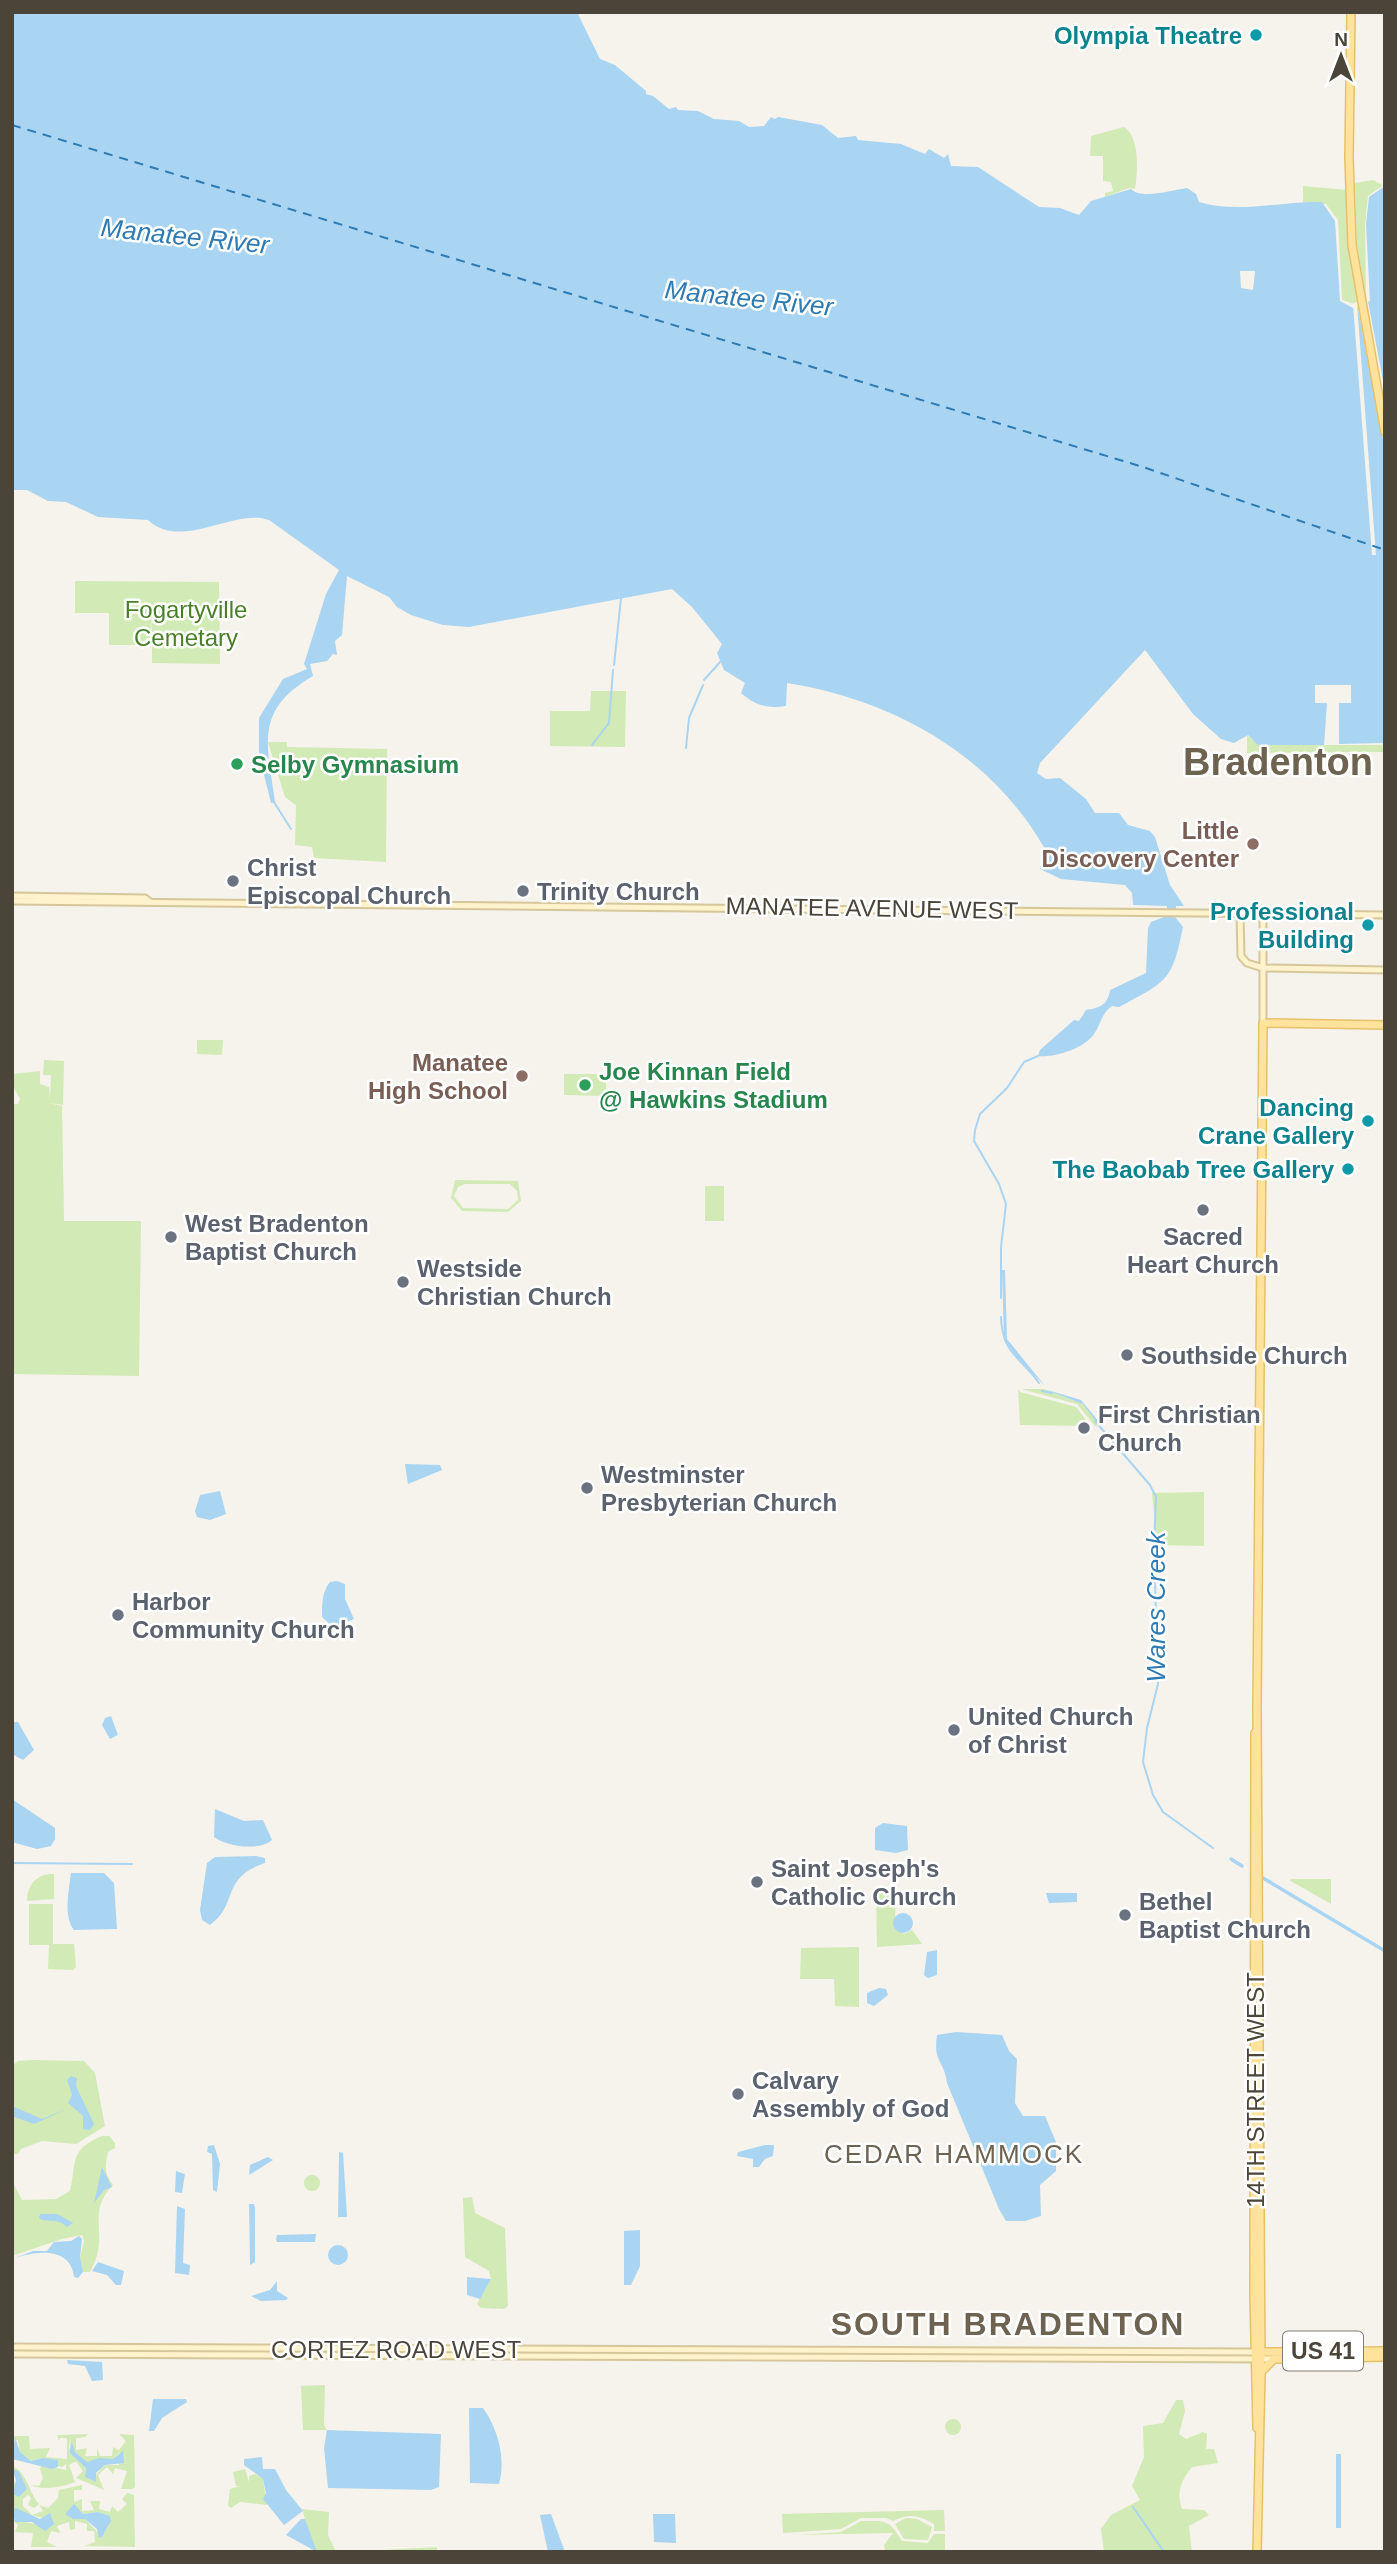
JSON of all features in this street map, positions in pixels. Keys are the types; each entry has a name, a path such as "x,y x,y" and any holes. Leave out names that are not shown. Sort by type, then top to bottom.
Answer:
{"main road":[{"path":"1350,12 1352,245 1385,406"},
{"path":"1350,123 1349,158 1362,297 1385,432"},
{"name":"MANATEE AVENUE WEST","path":"12,899 145,898 149,901 1385,915"},
{"path":"1240,913 1240,950 1245,962 1263,968 1385,970"},
{"name":"14TH STREET WEST","path":"1256,2552 1258,2431 1261,2420 1261,2372 1254,2268 1263,913"},
{"path":"1263,1023 1385,1025"},
{"name":"14TH STREET WEST","path":"1257,1708 1260,2295 1254,2419 1258,2431"},
{"path":"1254,2268 1256,2292 1260,2295"},
{"name":"CORTEZ ROAD WEST","path":"12,2350 24,2348 279,2355 330,2349 621,2353 643,2356 881,2357 917,2353"},
{"name":"CORTEZ ROAD WEST","path":"12,2350 34,2354 83,2348 581,2356 649,2350 917,2353"},
{"path":"643,2356 659,2350"},
{"path":"917,2353 929,2350 1168,2351 1258,2355 1274,2359"},
{"path":"1077,2357 1114,2354 1116,2351"},
{"path":"1121,2357 1125,2354 1150,2351"},
{"path":"1147,2358 1168,2351"},
{"name":"US 41","path":"1258,2355 1385,2351"},
{"path":"917,2353 1147,2358 1258,2355"},
{"name":"US 41","path":"1261,2372 1267,2362 1274,2359 1385,2357"}],"green space":[{"path":"1124,127 1133,139 1135,147 1135,189 1129,188 1105,197 1105,193 1113,191 1111,182 1103,181 1103,156 1090,156 1091,136"},
{"path":"1373,180 1383,185 1368,196 1365,224 1366,298 1357,244 1355,183"},
{"path":"1303,186 1348,190 1358,305 1342,300 1338,220 1326,204 1303,202"},
{"name":"Fogartyville Cemetary","path":"75,581 219,582 220,664 152,663 152,600 151,645 109,645 109,613 75,613"},
{"path":"591,691 626,691 625,747 550,746 550,711 590,711"},
{"path":"1247,735 1259,745 1382,745 1385,752 1247,753"},
{"path":"268,742 287,742 287,747 387,749 386,862 314,858 312,847 295,845 296,805 285,797"},
{"path":"197,1040 223,1040 222,1055 197,1054"},
{"path":"44,1060 64,1061 63,1105 49,1103 62,1106 64,1221 141,1221 139,1376 12,1374 12,1104 18,1104 20,1099 12,1084 12,1074 40,1071 40,1084 49,1087 50,1098 51,1075 43,1075"},
{"name":"Joe Kinnan Field @ Hawkins Stadium","path":"564,1074 606,1074 606,1096 564,1095"},
{"path":"455,1180 518,1181 521,1201 508,1212 462,1211 451,1198","holes":["465,1184 510,1184 517,1191 518,1200 508,1209 463,1208 454,1196 458,1187"]},
{"path":"705,1186 724,1186 724,1221 705,1221"},
{"path":"1018,1389 1020,1392 1076,1407 1091,1426 1020,1425"},
{"path":"1021,1389 1044,1389 1083,1404 1100,1424 1095,1426 1077,1404"},
{"path":"1204,1492 1204,1546 1157,1545 1152,1493"},
{"path":"54,1874 54,1899 27,1901 34,1881"},
{"path":"1292,1879 1331,1879 1331,1904 1289,1880"},
{"path":"876,1890 896,1890 895,1922 904,1934 912,1930 922,1944 877,1947"},
{"path":"29,1904 53,1904 53,1944 74,1944 76,1967 73,1970 48,1969 49,1945 29,1945"},
{"path":"859,1947 859,2007 835,2006 834,1979 800,1979 801,1948"},
{"path":"18,2061 84,2061 95,2073 105,2126 76,2144 42,2141 21,2149 18,2154 12,2154 12,2066"},
{"path":"109,2136 115,2143 115,2148 108,2152 106,2166 113,2185 100,2206 99,2247 90,2272 83,2272 80,2257 84,2241 82,2235 12,2256 12,2181 22,2200 56,2199 70,2191 79,2152 91,2141"},
{"path":"312,2175 320,2183 312,2191 304,2183"},
{"path":"472,2197 475,2213 505,2228 508,2306 504,2309 481,2308 477,2304 491,2279 489,2271 465,2257 463,2198"},
{"path":"325,2385 324,2425 327,2430 303,2430 301,2386"},
{"path":"1176,2400 1183,2400 1185,2411 1179,2434 1186,2439 1203,2432 1207,2434 1206,2449 1214,2449 1218,2463 1192,2467 1181,2487 1179,2498 1182,2509 1204,2510 1209,2515 1189,2526 1192,2552 1104,2552 1101,2529 1111,2515 1140,2500 1132,2486 1144,2457 1143,2426 1163,2423"},
{"path":"953,2419 961,2427 953,2435 945,2427"},
{"path":"88,2434 76,2438 76,2450 87,2448 85,2456 97,2456 97,2448 100,2456 112,2456 113,2447 119,2450 126,2441 119,2434 134,2435 135,2487 121,2489 127,2471 115,2468 113,2474 107,2467 98,2475 104,2490 76,2478 83,2471 76,2461 69,2465 75,2482 53,2488 31,2485 39,2486 43,2478 40,2469 42,2465 66,2470 66,2464 58,2466 57,2460 43,2458 31,2461 20,2452 18,2440 13,2439 12,2453 12,2436 29,2436 30,2449 50,2448 46,2457 67,2459 67,2438 60,2438 59,2441 57,2435","holes":["70,2439 75,2452 87,2462 113,2459 120,2452 119,2465 105,2465 95,2476 85,2474 86,2468 69,2448"]},
{"path":"12,2466 21,2472 39,2504 34,2508 28,2505 31,2498 28,2495 23,2499 23,2506 32,2515 43,2511 39,2505 48,2508 58,2498 59,2490 82,2485 82,2490 74,2490 74,2502 82,2499 82,2511 94,2510 90,2501 100,2501 99,2509 110,2512 112,2506 118,2512 127,2504 122,2499 127,2493 134,2495 135,2547 85,2546 95,2542 94,2531 87,2531 87,2524 75,2521 75,2529 70,2530 69,2522 57,2526 60,2533 51,2531 47,2542 57,2547 31,2547 33,2533 15,2532 18,2525 12,2520 36,2524 43,2518 12,2510 12,2474 19,2497 27,2489","holes":["72,2506 83,2514 98,2512 110,2516 109,2525 102,2537 85,2519 73,2519 68,2515"]},
{"path":"245,2469 249,2482 249,2476 255,2474 263,2479 267,2505 240,2502 231,2508 228,2506 230,2489 240,2486 236,2486 233,2472"},
{"path":"302,2509 329,2512 328,2535 336,2552 314,2550"},
{"path":"944,2510 945,2531 934,2531 934,2524 909,2516 893,2521 886,2518 861,2518 841,2529 783,2533 782,2514"},
{"path":"906,2518 917,2519 932,2527 928,2540 904,2539 895,2524"},
{"path":"861,2521 886,2523 902,2541 928,2543 934,2534 945,2534 945,2552 885,2552 884,2545 893,2533 798,2535 841,2532"},
{"path":"437,2547 437,2552 363,2551"}],"water":[{"name":"Manatee River","path":"12,12 577,12 600,59 615,65 646,91 646,94 653,96 669,109 676,107 678,110 698,111 714,119 739,121 749,127 764,126 771,117 778,117 822,125 838,138 856,136 858,140 901,144 925,154 929,149 944,158 948,154 951,166 978,167 1039,207 1060,208 1079,215 1091,201 1131,189 1150,194 1187,188 1196,194 1199,202 1229,207 1322,202 1335,221 1340,301 1353,308 1370,301 1366,224 1369,197 1385,186 1384,743 1339,744 1339,703 1351,703 1351,685 1315,685 1315,703 1327,703 1324,745 1258,745 1248,735 1234,743 1221,739 1193,714 1145,650 1040,763 1037,773 1046,779 1060,778 1086,799 1095,813 1119,813 1128,825 1150,831 1155,837 1170,885 1184,906 1176,906 1175,917 1183,927 1179,945 1171,969 1158,984 1119,1007 1112,1006 1108,1009 1094,1034 1083,1044 1060,1054 1044,1056 1038,1056 1040,1050 1074,1020 1079,1021 1086,1010 1102,1005 1110,990 1146,973 1148,928 1151,922 1167,916 1167,906 1133,905 1132,893 1125,885 1061,879 1040,869 1045,849 1023,815 997,785 968,759 901,718 826,691 787,683 786,706 773,707 751,701 741,693 745,683 724,670 717,653 722,644 692,607 672,589 469,627 443,625 411,615 397,607 389,597 347,576 342,635 335,641 337,655 333,654 327,661 310,664 313,676 281,702 273,716 268,746 275,802 271,803 259,754 259,718 283,679 307,669 304,664 326,594 339,570 269,520 261,518 174,531 160,528 148,520 98,517 66,502 48,501 27,490 12,490"},
{"path":"1002,1270 1005,1270 1007,1339 1045,1386 1018,1359 1004,1339"},
{"path":"1044,1389 1081,1400 1099,1422 1097,1423 1083,1404"},
{"path":"405,1464 440,1465 442,1470 408,1484"},
{"path":"220,1491 226,1514 210,1520 197,1517 195,1511 200,1495"},
{"path":"330,1582 345,1584 345,1599 354,1619 333,1627 322,1617 322,1603 327,1586"},
{"path":"111,1716 118,1735 110,1739 102,1725 105,1718"},
{"path":"12,1722 18,1722 34,1750 23,1760 12,1754"},
{"path":"12,1799 55,1828 55,1839 51,1846 37,1849 12,1842"},
{"path":"215,1809 244,1821 263,1820 272,1840 252,1847 235,1845 214,1837"},
{"path":"883,1823 907,1826 908,1850 896,1853 875,1850 875,1828"},
{"path":"215,1857 265,1858 265,1863 251,1869 235,1884 219,1917 210,1925 202,1920 200,1910 207,1863"},
{"path":"71,1873 104,1873 114,1883 117,1929 74,1930 68,1910"},
{"path":"1046,1893 1077,1893 1077,1902 1049,1903"},
{"path":"903,1913 910,1916 913,1923 910,1930 903,1933 896,1930 893,1923 896,1916"},
{"path":"937,1950 937,1975 928,1978 924,1975 927,1952"},
{"path":"879,1988 886,1989 888,1995 874,2006 867,2003 867,1993"},
{"path":"956,2032 1002,2035 1009,2051 1017,2059 1015,2103 1023,2116 1045,2116 1056,2142 1056,2171 1040,2185 1041,2216 1025,2221 1006,2221 999,2209 936,2051 937,2035"},
{"path":"71,2076 77,2078 76,2086 94,2124 90,2130 83,2129 83,2116 68,2103 72,2095 67,2080"},
{"path":"12,2106 42,2119 69,2108 34,2124 12,2116"},
{"path":"214,2145 220,2164 217,2192 213,2190 212,2154 207,2152 208,2146"},
{"path":"774,2145 773,2156 765,2159 759,2167 753,2167 753,2159 737,2156 738,2152"},
{"path":"339,2152 343,2153 347,2217 338,2217"},
{"path":"268,2157 273,2160 249,2175 250,2165"},
{"path":"102,2167 112,2187 104,2190 94,2203"},
{"path":"176,2171 185,2174 182,2193 175,2192"},
{"path":"249,2204 254,2204 255,2208 255,2262 250,2265"},
{"path":"177,2206 185,2209 183,2263 190,2265 189,2275 175,2273"},
{"path":"40,2214 57,2214 73,2223 67,2227 60,2222 42,2220 39,2218"},
{"path":"640,2230 640,2266 631,2285 624,2285 624,2231"},
{"path":"316,2234 315,2242 276,2240 277,2235"},
{"path":"79,2236 82,2239 80,2257 83,2272 78,2278 74,2277 71,2267 59,2255 40,2253 12,2259 33,2251 47,2251 54,2242 71,2241"},
{"path":"338,2245 345,2248 348,2255 345,2262 338,2265 331,2262 328,2255 331,2248"},
{"path":"98,2262 124,2271 121,2285 116,2285 107,2275 92,2271"},
{"path":"467,2277 491,2279 480,2299 467,2295"},
{"path":"277,2281 277,2291 288,2298 286,2300 261,2301 251,2296 270,2290"},
{"path":"67,2360 102,2362 103,2380 92,2381 85,2366 68,2364"},
{"path":"153,2399 186,2399 187,2402 162,2418 154,2431 149,2431"},
{"path":"469,2408 483,2408 493,2425 501,2455 499,2484 470,2483"},
{"path":"327,2430 441,2434 439,2487 431,2490 328,2488 324,2448"},
{"path":"15,2437 20,2452 31,2461 43,2458 58,2460 58,2467 52,2469 12,2459"},
{"path":"71,2440 75,2452 87,2462 99,2458 113,2459 123,2451 124,2463 105,2465 96,2473 96,2482 85,2477 86,2468 70,2453"},
{"path":"1336,2454 1341,2454 1341,2528 1336,2528"},
{"path":"262,2457 263,2469 275,2469 286,2490 303,2511 284,2525 263,2499 266,2493 263,2479 244,2465 244,2459"},
{"path":"12,2468 19,2472 27,2489 19,2497 13,2494 16,2480"},
{"path":"74,2504 83,2514 98,2512 110,2516 111,2521 102,2537 99,2538 97,2529 85,2519 73,2519 65,2514"},
{"path":"16,2508 40,2519 50,2513 54,2524 45,2531 32,2522 15,2522 12,2510"},
{"path":"551,2514 565,2552 548,2552 540,2515"},
{"path":"653,2514 675,2514 676,2543 654,2542"},
{"path":"301,2519 305,2519 317,2552 286,2535"}],"pier":[{"path":"1240,271 1255,271 1253,290 1241,288"},
{"path":"1367,296 1385,391 1385,450 1357,304 1376,555 1372,555 1353,304"}],"waterway":[{"path":"614,665 621,598"},
{"path":"704,680 721,661"},
{"path":"592,745 609,723 613,670"},
{"path":"686,748 689,718 703,685"},
{"path":"274,802 291,829"},
{"name":"Wares Creek","path":"1001,1298 1001,1247 1006,1204 999,1184 974,1141 975,1130 980,1114 1007,1088 1024,1062 1038,1056"},
{"name":"Wares Creek","path":"1001,1317 1002,1329 1009,1347 1039,1383"},
{"name":"Wares Creek","path":"1042,1391 1052,1393"},
{"name":"Wares Creek","path":"1095,1421 1150,1485 1156,1497 1154,1545 1158,1684 1147,1728 1143,1762 1153,1795 1163,1812 1213,1848"},
{"path":"1231,1859 1242,1866"},
{"path":"12,1863 132,1864"},
{"path":"1263,1878 1385,1951"},
{"path":"1133,2507 1164,2552"}],"ferry route":[{"path":"12,125 1143,467 1385,550"}],"place":[{"name":"Olympia Theatre","path":"1256,35"},
{"name":"Selby Gymnasium","path":"237,764"},
{"name":"Little Discovery Center","path":"1253,844"},
{"name":"Christ Episcopal Church","path":"233,881"},
{"name":"Trinity Church","path":"523,891"},
{"name":"Professional Building","path":"1368,925"},
{"name":"Manatee High School","path":"522,1076"},
{"name":"Joe Kinnan Field @ Hawkins Stadium","path":"585,1085"},
{"name":"Dancing Crane Gallery","path":"1368,1121"},
{"name":"The Baobab Tree Gallery","path":"1348,1169"},
{"name":"Sacred Heart Church","path":"1203,1210"},
{"name":"West Bradenton Baptist Church","path":"171,1237"},
{"name":"Westside Christian Church","path":"403,1282"},
{"name":"Southside Church","path":"1127,1355"},
{"name":"First Christian Church","path":"1084,1428"},
{"name":"Westminster Presbyterian Church","path":"587,1488"},
{"name":"Harbor Community Church","path":"118,1615"},
{"name":"United Church of Christ","path":"954,1730"},
{"name":"Saint Joseph's Catholic Church","path":"757,1882"},
{"name":"Bethel Baptist Church","path":"1125,1915"},
{"name":"Calvary Assembly of God","path":"738,2094"}],"district":[{"name":"Bradenton","path":"1278,762"},
{"name":"CEDAR HAMMOCK","path":"954,2154"},
{"name":"SOUTH BRADENTON","path":"1008,2324"}]}
